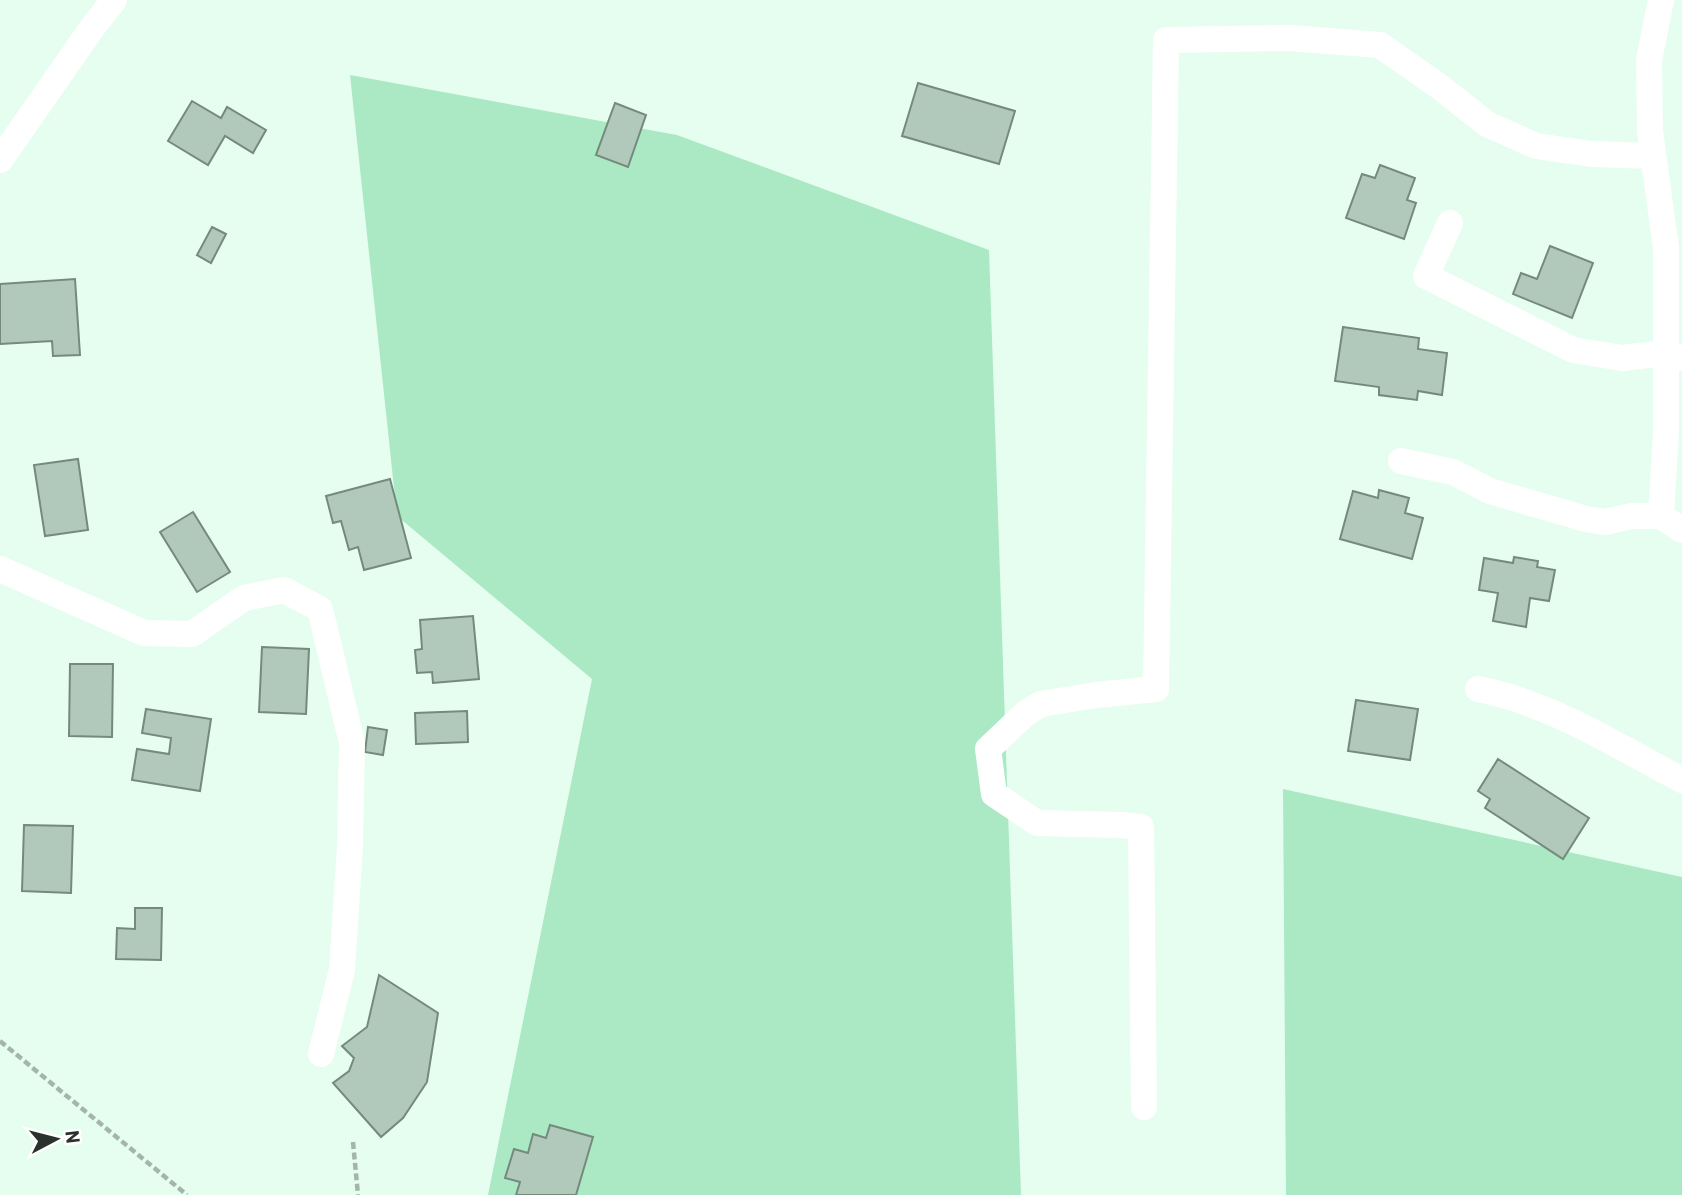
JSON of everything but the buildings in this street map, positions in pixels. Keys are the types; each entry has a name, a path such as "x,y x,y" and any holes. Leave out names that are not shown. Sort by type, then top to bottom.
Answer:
{"street":[{"path":"0,160 114,0"},
{"path":"1401,461 1453,472 1490,491 1586,519 1605,522 1632,516 1672,523 1666,432 1674,355 1666,247 1650,131 1649,60 1661,0"},
{"path":"1144,1107 1140,827 1037,823 994,794 988,749 1026,713 1041,704 1156,689 1166,40 1290,38 1380,45 1487,124 1536,146 1592,154 1653,156"},
{"path":"1450,223 1426,276 1573,350 1622,358 1674,355"},
{"path":"0,569 144,633 192,634 244,598 284,590 320,609 352,743 350,846 342,970 321,1054"},
{"path":"1478,689 1512,696 1544,710 1682,780"}],"path":[{"path":"0,1041 187,1195"},
{"path":"353,1142 358,1195"}],"green space":[{"path":"350,75 677,135 989,250 1021,1195 488,1195 592,679 397,516"},
{"path":"1283,789 1682,877 1682,1195 1286,1195"}]}
